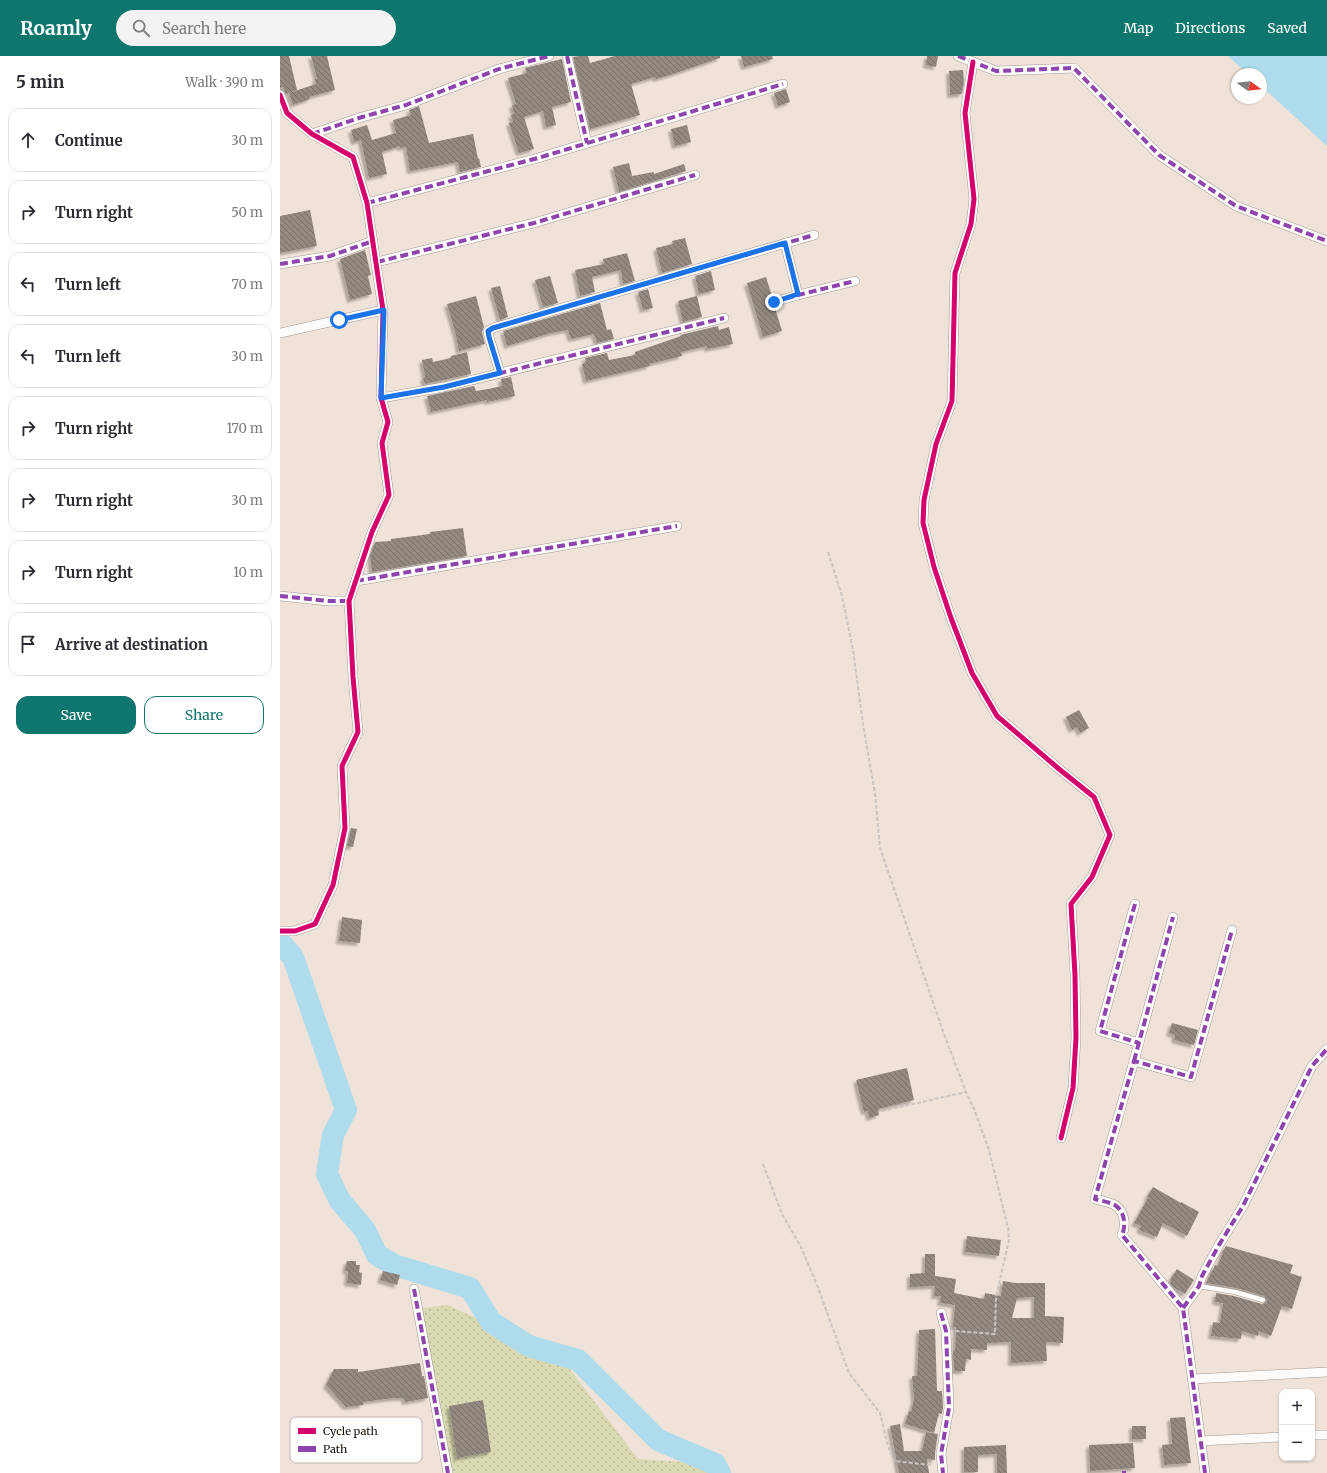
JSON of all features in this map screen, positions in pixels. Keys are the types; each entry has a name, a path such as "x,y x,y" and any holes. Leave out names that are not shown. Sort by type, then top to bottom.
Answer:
{"street":[{"path":"312,134 362,117 406,105 499,70 549,56"},
{"path":"567,56 587,143"},
{"path":"958,56 996,71 1074,68 1158,155 1236,206 1327,241"},
{"path":"973,62 965,113 974,200 971,224 955,273 952,401 936,444 924,500 923,523 934,567 953,625 972,673 998,716 1094,797 1110,835 1092,877 1071,904 1075,974 1076,1038 1073,1088 1061,1138"},
{"path":"367,203 538,158 783,84"},
{"path":"280,95 287,113 312,134 353,157 367,203 384,310 381,398 388,422 382,443 388,495 372,532 349,601 353,677 358,732 342,766 345,828 332,885 315,924 295,931 280,931"},
{"path":"377,262 534,223 695,175"},
{"path":"500,373 488,331 493,328 814,235"},
{"path":"280,264 330,256 373,241"},
{"path":"785,243 798,294"},
{"path":"774,302 798,294 855,281"},
{"path":"280,333 384,310"},
{"path":"381,398 444,387 544,361 724,318"},
{"path":"356,581 677,526"},
{"path":"280,596 329,601 349,601"},
{"path":"1135,904 1100,1031 1139,1043"},
{"path":"1173,917 1095,1199 1116,1205 1124,1220 1125,1228 1122,1235 1183,1308 1205,1473"},
{"path":"1134,1061 1191,1077 1232,930"},
{"path":"1183,1308 1199,1286 1202,1276 1219,1245 1243,1206 1312,1066 1327,1049"},
{"path":"414,1290 448,1473"},
{"path":"941,1313 946,1331 949,1408 942,1454 943,1469"},
{"path":"1193,1379 1327,1372"},
{"path":"1315,1436 1327,1435"},
{"path":"1201,1441 1279,1437"}],"lane":[{"path":"1199,1286 1235,1292 1263,1300"}],"path":[{"path":"828,552 842,596 853,650 863,724 875,794 880,848 944,1034 974,1109 988,1150 1008,1228 1009,1240 996,1297 996,1334 946,1331"},
{"path":"882,1111 966,1092"},
{"path":"763,1164 782,1214 801,1248 818,1285 848,1373 880,1413 887,1443 894,1461 943,1469"}],"green space":[{"path":"447,1305 559,1355 638,1459 715,1464 716,1473 452,1473 417,1309"}],"water":[{"path":"1228,56 1327,56 1327,146 1267,91 1267,68 1241,68"}],"building":[{"path":"280,56 289,56 297,90 286,94 283,87 280,88"},
{"path":"311,56 327,56 335,90 309,97 310,99 293,105 289,93 316,84 315,79 317,79"},
{"path":"588,56 590,63 615,56 720,56 720,58 670,75 656,79 655,77 631,84 640,115 590,129 573,57"},
{"path":"741,56 772,56 773,59 744,67"},
{"path":"927,56 938,56 936,67 926,65"},
{"path":"562,59 571,102 552,107 556,125 546,127 543,111 524,117 534,149 519,153 509,123 513,122 511,115 514,114 512,105 516,104 508,78 527,73 525,68"},
{"path":"963,70 964,82 962,94 950,95 949,71"},
{"path":"786,89 790,102 778,106 774,93"},
{"path":"419,106 429,143 473,134 481,167 460,172 458,162 410,171 406,147 400,148 400,146 382,152 387,174 369,178 361,140 354,142 351,130 367,125 372,140 396,133 393,120 411,115 409,110"},
{"path":"687,125 691,142 675,146 671,129"},
{"path":"629,163 632,176 654,172 654,174 684,164 686,171 619,192 613,167"},
{"path":"310,210 317,246 280,253 280,216"},
{"path":"685,238 692,264 662,273 656,248 673,244 672,241"},
{"path":"365,250 371,275 368,276 372,294 350,300 340,259"},
{"path":"627,253 635,281 623,284 621,270 592,277 595,292 580,296 575,270 604,264 603,259"},
{"path":"711,271 715,290 699,294 695,276"},
{"path":"550,276 558,303 543,307 535,280"},
{"path":"766,277 772,296 768,300 768,304 770,307 775,308 782,331 763,337 747,283"},
{"path":"500,286 508,317 500,320 491,288"},
{"path":"648,289 653,308 643,310 638,292"},
{"path":"476,296 484,327 482,332 485,344 459,351 447,304"},
{"path":"697,296 702,317 683,322 678,301"},
{"path":"600,303 607,330 611,329 614,339 597,343 594,334 571,339 568,330 551,333 507,346 503,331"},
{"path":"718,326 719,330 729,327 733,344 707,349 707,346 681,352 682,356 649,364 650,366 586,381 582,364 586,363 585,358 607,353 609,360 635,355 635,352 681,336 680,335"},
{"path":"467,352 471,374 425,384 423,378 425,377 422,360 432,358 433,362 451,358 451,356"},
{"path":"511,377 515,396 487,402 487,400 431,412 427,396 474,386 476,391 502,386 501,379"},
{"path":"463,528 467,556 372,572 370,556 375,542 391,541 391,539"},
{"path":"1079,710 1089,728 1080,733 1077,727 1072,730 1066,717"},
{"path":"351,828 357,829 353,847 347,846"},
{"path":"342,917 362,920 360,943 339,941"},
{"path":"1172,1023 1198,1030 1194,1045 1174,1040 1175,1035 1169,1033"},
{"path":"907,1068 914,1100 878,1109 879,1115 869,1118 868,1111 864,1112 856,1080"},
{"path":"1153,1187 1199,1212 1187,1236 1163,1223 1157,1237 1139,1230 1141,1226 1134,1223"},
{"path":"967,1236 1001,1240 999,1256 965,1252"},
{"path":"1226,1246 1293,1265 1290,1273 1302,1277 1292,1309 1282,1306 1271,1336 1259,1331 1258,1336 1242,1331 1241,1339 1211,1336 1213,1322 1220,1323 1223,1303 1215,1302 1216,1293 1234,1296 1262,1304 1267,1301 1264,1296 1236,1288 1206,1283 1215,1265 1218,1266"},
{"path":"925,1254 935,1254 935,1276 956,1279 954,1293 984,1299 985,1293 1001,1296 1003,1281 1015,1283 1045,1283 1045,1316 1064,1317 1063,1343 1046,1342 1047,1361 1011,1363 1011,1342 987,1343 987,1350 971,1349 971,1360 966,1359 965,1371 954,1371 953,1351 955,1351 956,1327 953,1327 955,1305 940,1303 941,1296 934,1296 935,1286 910,1287 910,1274 925,1273","holes":["1034,1297 1034,1318 1012,1318 1017,1298"]},
{"path":"347,1261 356,1261 356,1265 360,1265 359,1272 362,1273 361,1285 347,1283 348,1271 345,1271"},
{"path":"1177,1269 1194,1280 1185,1294 1173,1287 1170,1283 1170,1280"},
{"path":"383,1271 400,1275 397,1285 380,1280"},
{"path":"935,1329 937,1391 942,1391 943,1407 942,1414 939,1413 934,1433 905,1424 909,1411 911,1412 914,1399 912,1376 917,1376 919,1330"},
{"path":"420,1363 428,1398 405,1402 404,1398 394,1398 363,1402 363,1405 346,1407 326,1385 334,1369 358,1369 358,1372"},
{"path":"483,1400 491,1452 457,1458 449,1406"},
{"path":"1185,1417 1191,1463 1164,1465 1162,1445 1172,1444 1170,1418"},
{"path":"900,1424 904,1451 922,1451 926,1432 938,1434 935,1460 927,1459 929,1473 899,1473 890,1426"},
{"path":"1132,1426 1146,1426 1146,1439 1132,1439"},
{"path":"1133,1443 1135,1468 1090,1471 1089,1445"},
{"path":"1006,1445 1007,1473 997,1473 997,1454 978,1455 978,1472 964,1472 964,1447"}],"waterway":[{"path":"280,942 293,957 346,1110 333,1135 327,1174 340,1201 365,1230 377,1255 394,1265 470,1288 491,1322 529,1346 578,1360 658,1440 715,1464 720,1473"}],"marked path":[{"path":"312,134 362,117 406,105 499,69 549,56"},
{"path":"567,56 587,143"},
{"path":"958,56 996,71 1074,68 1159,155 1236,206 1327,241"},
{"path":"367,203 538,158 783,84"},
{"path":"377,262 534,223 695,175"},
{"path":"500,373 488,331 493,328 814,235"},
{"path":"280,264 330,256 373,241"},
{"path":"785,243 798,295"},
{"path":"774,302 855,281"},
{"path":"381,398 444,387 724,318"},
{"path":"356,581 677,526"},
{"path":"280,596 329,601 349,601"},
{"path":"1135,904 1100,1031 1139,1043"},
{"path":"1134,1061 1173,917"},
{"path":"1205,1473 1183,1308 1122,1235 1124,1219 1119,1209 1116,1206 1095,1199 1134,1061 1191,1077 1232,930"},
{"path":"1183,1308 1199,1286 1202,1276 1219,1245 1243,1206 1312,1066 1327,1049"},
{"path":"414,1289 448,1473"},
{"path":"941,1313 946,1331 949,1408 941,1454 943,1473"}],"cycle path":[{"path":"973,62 965,113 974,199 971,224 955,273 952,401 936,444 924,500 923,523 934,567 951,618 972,673 997,716 1094,797 1110,835 1092,877 1071,904 1075,975 1076,1038 1073,1088 1061,1138"},
{"path":"280,95 287,113 312,134 353,157 367,203 383,310 381,398 388,422 382,443 389,495 372,532 349,601 353,677 358,732 342,766 345,828 333,885 315,924 295,931 280,931"}],"route":[{"path":"339,320 384,310 381,398 444,387 500,373 488,331 493,328 785,243 798,294 774,302"}]}
